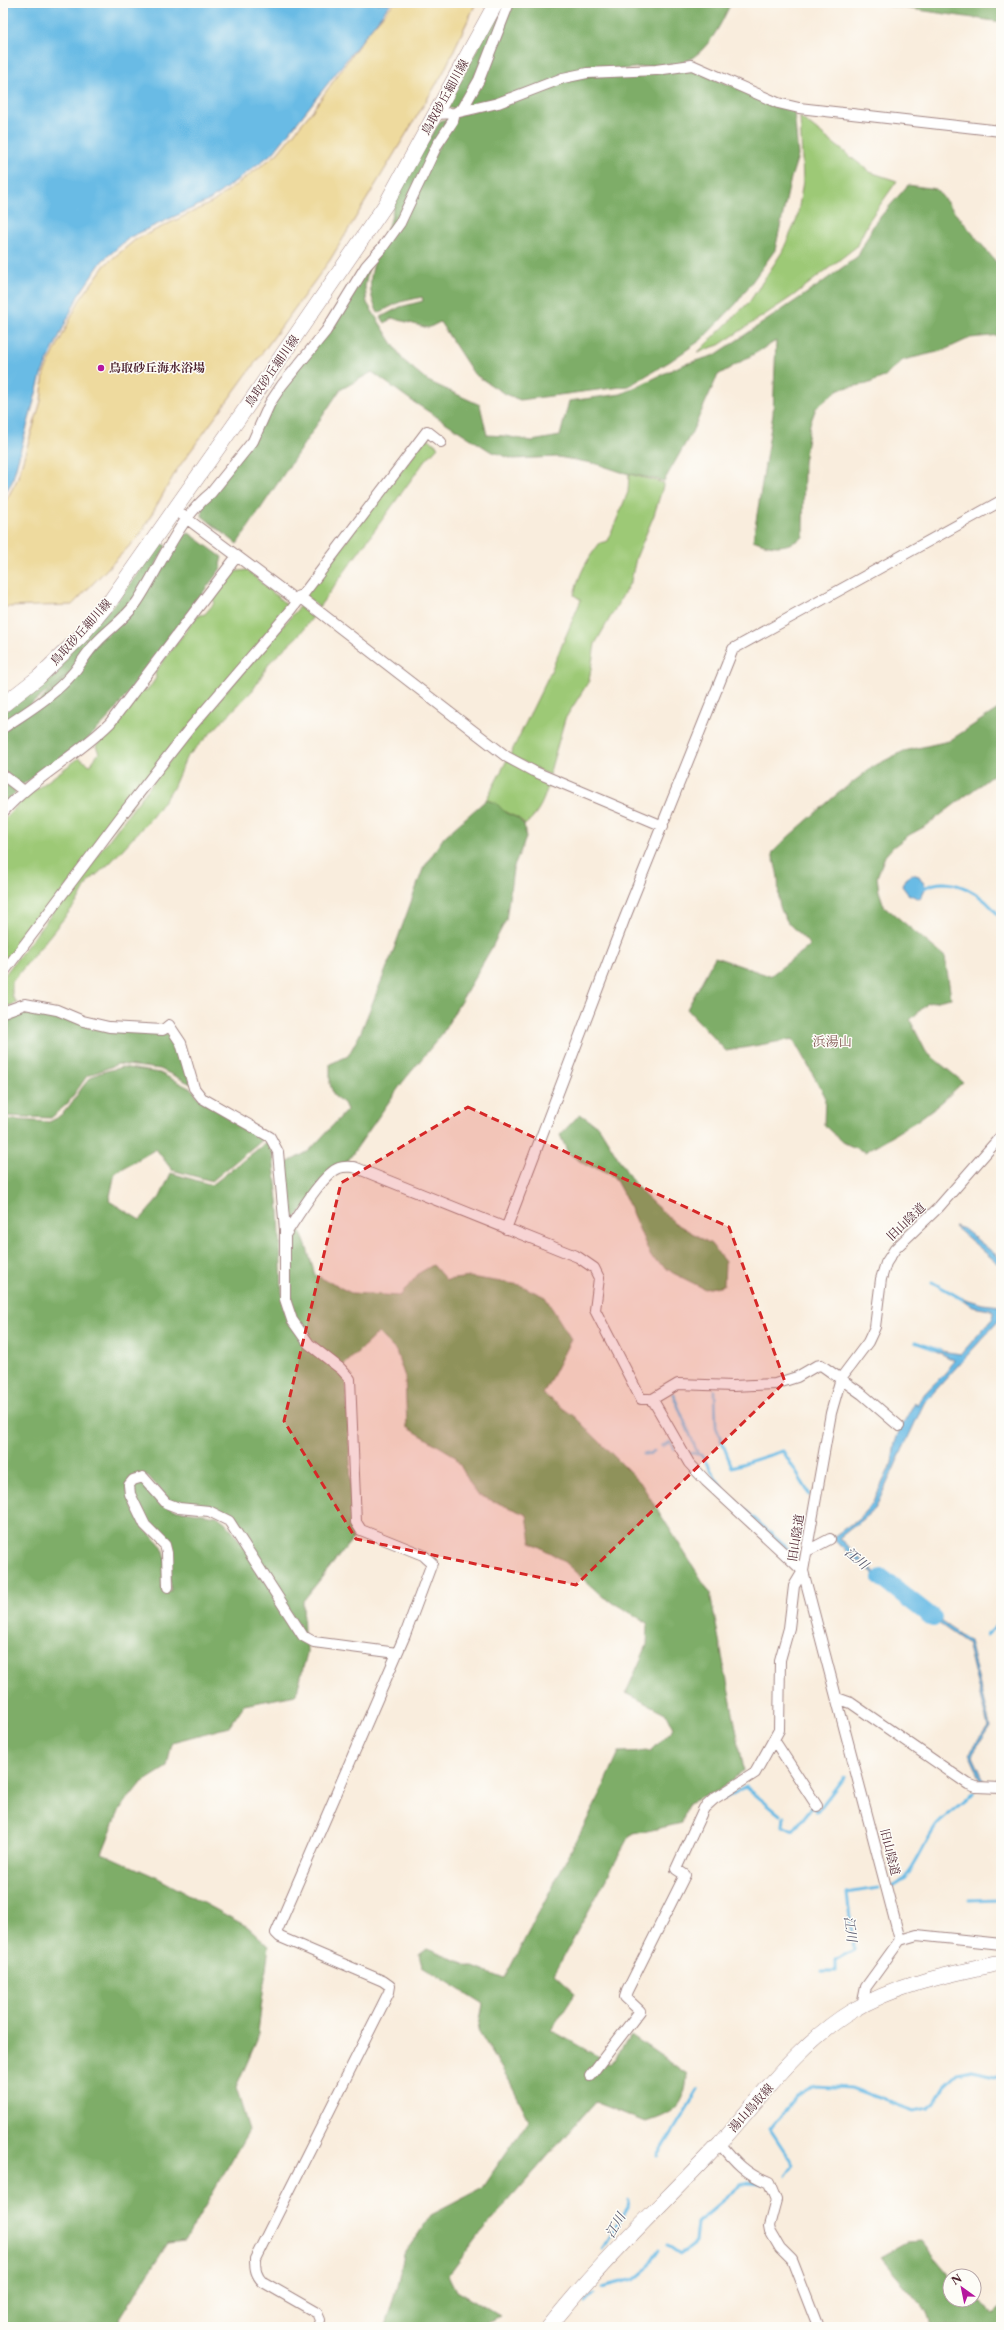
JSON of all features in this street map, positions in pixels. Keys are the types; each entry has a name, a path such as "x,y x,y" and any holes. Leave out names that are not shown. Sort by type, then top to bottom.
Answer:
{"main road":[{"name":"鳥取砂丘細川線","path":"3,705 39,677 80,637 111,600 386,204 496,3"},
{"name":"湯山鳥取線","path":"550,2327 586,2284 720,2143 804,2050 829,2028 862,2006 924,1981 1001,1963"}],"street":[{"path":"3,728 40,705 74,672 92,647 130,611 162,561 171,542 188,519 253,441 270,403 282,385 326,331 366,266 382,248 400,223 437,145 453,121 455,114 463,108 480,80 509,3"},
{"path":"436,114 455,114 498,103 563,78 587,73 656,70 692,65 778,103 799,108 1001,130"},
{"path":"3,973 190,728 298,599 427,431 441,442"},
{"path":"506,1229 624,920 733,650 1001,501"},
{"path":"174,509 298,599 507,757 533,771 663,826"},
{"path":"3,812 24,791 85,747 110,723 237,556"},
{"path":"3,775 24,791"},
{"path":"3,1012 25,1004 57,1010 83,1021 109,1027 163,1030 169,1025 181,1043 194,1088 202,1098 270,1137 278,1152 285,1235 286,1299 292,1320 309,1344 341,1369 350,1379 356,1522 361,1530 422,1555 432,1563 397,1653 276,1933 280,1937 383,1981 390,1986 390,1992 255,2259 257,2277 263,2282 317,2313 320,2320 318,2327"},
{"name":"旧山陰道","path":"900,1940 803,1571 822,1460 841,1378 868,1342 876,1327 881,1280 886,1263 895,1249 938,1208 1001,1136"},
{"path":"285,1235 324,1180 337,1168 345,1166 354,1168 578,1257 594,1268 599,1278 595,1310 642,1399 651,1400 678,1384 733,1386 775,1384 797,1377 816,1366 821,1365 841,1378 900,1426"},
{"path":"590,2076 640,2011 625,1997 685,1875 676,1869 704,1808 714,1799 755,1773 774,1740 780,1725 780,1660 789,1628 794,1586 803,1571 706,1481 689,1463 654,1402 651,1400"},
{"path":"168,1587 167,1553 160,1538 145,1525 130,1494 129,1485 133,1480 143,1477 166,1503 179,1508 209,1511 229,1521 303,1636 314,1642 397,1653"},
{"path":"807,1551 830,1539"},
{"path":"837,1698 851,1703 968,1784 976,1787 1001,1788"},
{"path":"774,1740 817,1806"},
{"path":"862,2006 866,1987 900,1940 917,1935 1001,1944"},
{"path":"720,2143 748,2173 769,2183 776,2200 769,2226 770,2231 780,2248 792,2260 818,2327"}],"highlighted area":[{"path":"468,1107 729,1227 785,1382 576,1585 356,1539 284,1421 341,1183"}],"green space":[{"path":"502,3 508,3 460,109 447,108 447,106"},
{"path":"511,3 731,3 712,38 700,52 683,63 624,69 529,89 465,108"},
{"path":"870,3 1001,3 1001,22"},
{"path":"691,70 794,110 798,156 791,178 775,250 736,304 701,340 669,362 629,386 520,400 505,394 474,374 440,322 428,328 392,318 385,323 381,317 400,307 423,301 422,297 400,302 378,313 372,299 370,286 375,259 457,116 579,77"},
{"path":"453,117 401,217 379,245 391,219 395,198 440,121"},
{"path":"800,117 870,172 897,181 870,219 856,247 793,296 719,345 698,352 750,301 782,252 797,219 803,181"},
{"path":"908,185 936,189 1001,268 1001,335 970,338 942,351 903,360 884,377 867,384 839,389 816,408 810,424 804,463 803,537 797,541 790,544 773,546 753,540 773,414 776,341 718,375 692,432 664,481 621,472 597,464 558,457 513,459 490,451 412,401 372,372 340,390 237,544 202,516 202,507 369,265 365,287 367,303 403,360 428,381 480,405 487,435 505,436 532,441 560,436 569,401 621,394 682,365 715,355 816,287 858,256 874,224"},
{"path":"427,437 438,447 424,462 319,607 304,595"},
{"path":"629,474 664,483 654,515 636,558 631,581 595,644 589,681 565,719 549,775 510,755 551,671 581,600 574,595 581,574 587,561 600,543 608,541 628,492"},
{"path":"189,533 222,557 220,565 222,567 113,713 87,740 22,785 3,771 3,730 30,711 115,627 173,542"},
{"path":"161,542 166,546 136,600 70,674 3,726 3,714 21,699 118,600"},
{"path":"247,570 288,606 3,968 3,820 26,797 79,758 90,765 99,753 96,746 140,691 148,690 156,678 155,672 197,616 205,614 215,602 212,599 231,572"},
{"path":"302,604 316,613 299,635 270,662 253,690 186,758 173,788 152,817 110,863 88,882 78,901 12,982 12,996 17,1003 3,1008 3,977 202,719"},
{"path":"1001,707 1001,769 926,826 909,835 893,847 885,856 877,877 879,891 884,906 945,957 951,998 928,1003 910,1020 926,1052 963,1082 942,1102 918,1120 865,1152 842,1142 824,1125 825,1096 793,1039 726,1051 687,1009 715,957 770,976 810,946 788,923 779,904 778,878 772,853 787,838 836,795 874,766 904,751 949,741"},
{"path":"507,760 549,781 546,794 541,805 534,816 525,825 519,819 504,811 496,804 486,800"},
{"path":"3,780 16,792 4,804 3,803"},
{"path":"486,800 496,803 506,813 518,818 524,825 526,838 513,869 506,920 442,1034 402,1083 347,1162 343,1163 287,1228 283,1165 309,1151 347,1110 344,1103 334,1096 330,1084 330,1064 348,1056 360,1034 391,957 423,869 444,837"},
{"path":"29,1008 170,1035 176,1039 191,1084 160,1069 118,1064 87,1076 68,1103 51,1118 3,1116 3,1016"},
{"path":"122,1067 160,1073 193,1090 200,1099 264,1138 212,1181 172,1170 156,1149 115,1173 109,1201 140,1220 160,1197 171,1173 212,1185 268,1141 272,1146 279,1210 282,1292 285,1310 289,1322 307,1347 346,1379 353,1526 358,1532 303,1601 304,1635 242,1534 230,1519 213,1509 183,1506 170,1501 148,1476 134,1475 126,1486 130,1501 139,1522 160,1544 164,1552 166,1567 162,1591 171,1591 168,1543 149,1525 131,1491 136,1481 140,1480 147,1484 158,1498 173,1509 217,1516 226,1523 244,1546 298,1633 307,1641 307,1653 296,1695 244,1705 229,1727 172,1742 167,1767 140,1784 120,1809 102,1853 158,1878 248,1927 269,1946 257,2040 236,2088 249,2130 185,2241 168,2243 120,2318 123,2327 3,2327 3,1119 49,1122 63,1113 92,1077 103,1072"},
{"path":"580,1114 599,1127 633,1182 644,1195 675,1223 711,1244 725,1262 724,1285 705,1289 673,1273 651,1257 628,1203 614,1177 599,1168 587,1166 568,1153 560,1135"},
{"path":"297,1224 306,1245 315,1275 351,1293 400,1296 419,1273 433,1265 446,1280 470,1277 520,1285 545,1297 571,1339 543,1394 575,1417 640,1482 710,1593 744,1770 718,1791 688,1803 682,1823 630,1835 554,1974 575,1993 551,2030 611,2064 631,2035 687,2074 686,2085 681,2100 671,2111 656,2119 646,2122 595,2102 478,2236 449,2275 457,2291 500,2316 474,2327 385,2327 404,2255 431,2215 481,2189 529,2120 510,2082 478,2030 483,2004 422,1966 419,1955 427,1949 504,1979 600,1795 619,1752 651,1751 674,1728 667,1714 626,1693 647,1645 648,1623 603,1597 561,1559 531,1542 527,1515 476,1494 455,1456 407,1427 405,1377 396,1351 378,1333 343,1366 302,1332 290,1302 289,1241"},
{"path":"921,2241 943,2268 942,2268 942,2308 982,2308 982,2304 994,2313 1001,2306 1001,2327 931,2327 927,2312 880,2257 907,2242"}],"sand":[{"path":"394,3 476,3 443,73 330,260 176,471 140,535 72,605 3,607 3,506 17,480 41,401 44,373 79,301 105,265 135,240 213,202 277,154 313,110 368,32"}],"water":[{"path":"3,3 391,3 274,152 210,200 130,237 102,261 78,296 41,375 12,482 3,496"},
{"path":"912,874 919,876 926,887 920,899 908,894 902,886 905,879"},
{"path":"954,1226 964,1229 1001,1259 1001,1266"},
{"path":"959,1297 982,1304 1001,1306 1001,1318 924,1403 875,1509 839,1538 871,1569 901,1592 899,1594 839,1545 833,1537 859,1518 872,1504 892,1463 895,1443 899,1431 915,1402 917,1405 925,1393 951,1366 954,1360 934,1350 961,1354 993,1318 994,1313 990,1310 973,1307"},
{"path":"914,1603 969,1641 990,1727 972,1754 984,1780 981,1780 969,1753 988,1727 967,1643 912,1605"}],"waterway":[{"path":"924,888 935,884 946,883 967,889 986,902 1001,919"},
{"path":"932,1282 962,1299"},
{"path":"915,1342 940,1351"},
{"path":"715,1390 716,1427 732,1467 783,1451 810,1495"},
{"path":"673,1394 698,1454"},
{"path":"662,1446 670,1442 674,1449"},
{"path":"644,1454 649,1454 654,1451"},
{"path":"688,1452 701,1455 725,1492 798,1558"},
{"name":"江川","path":"882,1578 933,1618"},
{"path":"987,1635 1001,1622"},
{"path":"784,1817 783,1826 793,1831 813,1806 817,1812 844,1777"},
{"path":"723,1799 746,1787 780,1815"},
{"name":"江川","path":"891,1887 898,1884 911,1869 937,1825 974,1792"},
{"path":"1001,1874 999,1874 1001,1896"},
{"name":"江川","path":"821,1971 835,1971 835,1960 854,1950 847,1893 878,1888"},
{"path":"969,1900 1001,1899"},
{"path":"786,2176 793,2166 770,2129 796,2097 815,2086 851,2088 914,2111 929,2108 935,2103 945,2086 958,2074 972,2071 1001,2077"},
{"name":"江川","path":"658,2156 698,2090"},
{"path":"668,2245 681,2254 695,2243 697,2222 741,2185 748,2183 761,2184"},
{"name":"江川","path":"602,2249 628,2207 629,2201"},
{"path":"601,2287 634,2279 647,2268 659,2250"},
{"path":"586,2302 594,2294"}],"place":[{"name":"鳥取砂丘海水浴場","path":"101,368"}],"district":[{"name":"浜湯山","path":"832,1041"}]}
